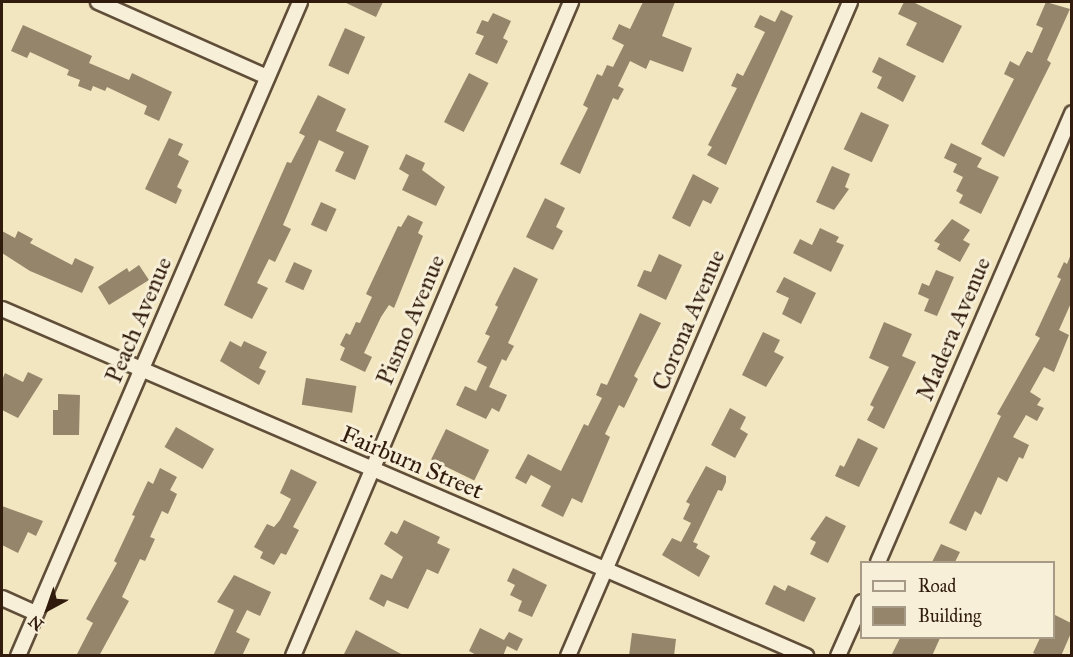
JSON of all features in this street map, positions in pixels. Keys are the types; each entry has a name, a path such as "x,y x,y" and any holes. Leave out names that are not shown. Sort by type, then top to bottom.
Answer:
{"street":[{"path":"98,2 267,77"},
{"name":"Peach Avenue","path":"18,656 143,372 300,2"},
{"name":"Pismo Avenue","path":"293,656 571,2"},
{"name":"Corona Avenue","path":"568,656 850,2"},
{"name":"Madera Avenue","path":"878,561 1071,112"},
{"name":"Fairburn Street","path":"2,309 143,372 806,656"},
{"path":"2,598 36,613"},
{"path":"838,656 860,604"}],"building":[{"path":"344,2 383,2 376,17"},
{"path":"643,2 675,2 662,36 692,48 683,72 650,60 646,69 630,61 618,86 624,89 618,100 613,98 580,174 560,164 588,108 583,105 597,74 602,76 607,65 613,67 624,45 612,39 619,24 630,29"},
{"path":"904,2 913,2 962,26 943,63 906,45 917,23 898,14"},
{"path":"1046,2 1070,9 1047,60 1051,63 1004,157 981,144 1014,79 1004,74 1010,61 1019,66 1027,51 1032,53 1043,28 1036,25"},
{"path":"781,10 793,16 726,165 707,155 712,147 708,145 737,88 731,86 737,73 743,76 765,32 754,27 760,15 775,22"},
{"path":"493,13 511,21 503,38 508,41 497,64 475,54 484,36 476,33 482,20 488,22"},
{"path":"23,25 92,56 89,63 129,80 132,73 172,92 159,121 144,114 147,106 107,87 105,91 93,86 91,91 78,86 80,80 67,75 69,70 30,52 27,58 11,51"},
{"path":"345,28 365,37 348,74 328,65"},
{"path":"879,57 916,76 903,102 877,88 882,77 872,72"},
{"path":"469,73 489,83 464,132 444,122"},
{"path":"318,95 346,109 336,131 369,146 355,180 335,171 344,152 319,140 283,225 291,229 275,262 269,259 257,283 268,288 252,319 224,305 287,162 291,163 305,136 299,133"},
{"path":"861,112 889,125 872,162 844,149"},
{"path":"169,138 183,144 178,155 189,161 177,187 182,190 176,204 145,189"},
{"path":"951,143 982,158 977,167 999,177 981,214 959,203 963,195 956,191 963,177 953,172 957,164 944,158"},
{"path":"406,154 425,163 422,170 445,187 436,206 402,190 409,175 399,169"},
{"path":"832,166 850,174 845,187 849,189 834,210 816,202"},
{"path":"693,174 719,188 711,204 703,200 690,227 672,218"},
{"path":"545,198 565,208 556,227 563,231 553,250 526,237"},
{"path":"321,202 337,209 326,232 311,225"},
{"path":"408,215 423,222 418,233 423,236 394,308 389,305 381,317 364,353 372,357 365,372 340,360 345,348 340,345 346,333 350,335 356,322 360,323 372,297 366,294 398,226 401,227"},
{"path":"952,219 970,230 963,240 970,244 960,262 937,249 940,244 934,241"},
{"path":"820,228 839,237 836,242 844,245 831,272 793,253 800,239 812,245"},
{"path":"2,231 15,238 18,231 33,239 30,243 72,265 75,258 94,267 82,293 30,271 2,253"},
{"path":"659,254 682,265 666,300 637,286 644,270 651,272"},
{"path":"1071,254 1071,303 1059,330 1069,335 1054,372 1044,367 1030,392 1041,399 1037,405 1044,408 1037,421 1026,415 1013,437 1029,445 1023,459 1019,457 1007,482 998,477 981,515 975,511 966,531 949,523 1001,416 997,414 1040,338 1035,335 1061,279 1057,277 1064,262 1067,264"},
{"path":"294,262 312,270 303,290 285,282"},
{"path":"139,265 149,280 109,305 98,287 127,268 129,272"},
{"path":"514,267 538,279 508,343 514,346 506,361 502,359 489,387 507,395 499,412 492,408 486,419 456,405 465,386 476,391 487,367 477,362 490,336 485,334 498,307 495,305"},
{"path":"936,270 954,277 937,316 924,311 929,299 918,294 922,283 929,286"},
{"path":"784,277 816,293 801,324 782,314 789,298 776,292"},
{"path":"640,313 661,323 634,376 638,379 624,408 619,405 605,434 610,437 582,503 572,498 563,517 541,506 551,486 531,475 526,484 515,478 528,454 561,471 584,424 588,426 602,398 596,395 601,383 607,385"},
{"path":"884,322 912,334 902,356 916,362 884,429 867,420 874,407 870,405 889,367 869,358"},
{"path":"763,332 780,340 774,352 784,357 766,387 742,375"},
{"path":"230,341 241,347 244,341 267,352 259,368 266,371 259,385 220,361"},
{"path":"28,372 43,379 18,418 2,410 2,380 5,373 23,382"},
{"path":"306,378 356,386 352,413 302,405"},
{"path":"58,394 80,395 79,435 53,435 53,410 58,410"},
{"path":"730,408 746,417 740,429 748,434 735,458 711,445"},
{"path":"176,427 214,449 203,469 164,447"},
{"path":"446,429 489,450 474,481 431,460"},
{"path":"858,438 878,448 859,487 835,476 840,465 844,467"},
{"path":"706,466 726,476 726,482 722,491 718,490 693,542 698,544 696,548 710,556 699,577 662,555 672,538 681,542 691,523 683,519 690,504 686,502"},
{"path":"160,468 177,477 170,490 177,494 168,514 162,511 150,537 155,539 145,561 140,559 122,597 129,601 99,656 76,656 93,623 86,619 117,563 114,561 135,516 132,515 148,481 153,484"},
{"path":"291,469 317,482 293,527 299,530 286,555 281,553 274,565 260,558 263,552 254,547 267,524 274,527 280,520 291,499 280,493"},
{"path":"2,506 43,521 36,536 28,532 18,553 2,545"},
{"path":"826,516 846,526 828,563 810,554 816,542 810,539"},
{"path":"404,520 440,537 437,543 450,549 438,574 427,569 408,609 387,600 384,607 369,599 381,574 392,579 403,557 384,544 391,531 397,534"},
{"path":"941,544 960,552 956,561 932,561"},
{"path":"513,568 547,585 532,617 518,611 522,601 510,595 515,585 507,581"},
{"path":"234,575 271,592 260,616 247,610 236,632 250,639 242,656 213,656 234,610 217,602"},
{"path":"774,585 785,591 788,585 816,598 804,622 765,604"},
{"path":"1055,615 1071,623 1071,633 1061,656 1039,656 1033,653 1040,639 1055,639"},
{"path":"480,628 504,640 509,632 523,639 517,651 507,646 503,656 478,656 469,651"},
{"path":"356,630 405,656 343,656"},
{"path":"632,633 676,639 674,656 629,656"},
{"path":"900,639 940,639 932,656 891,656"}]}
